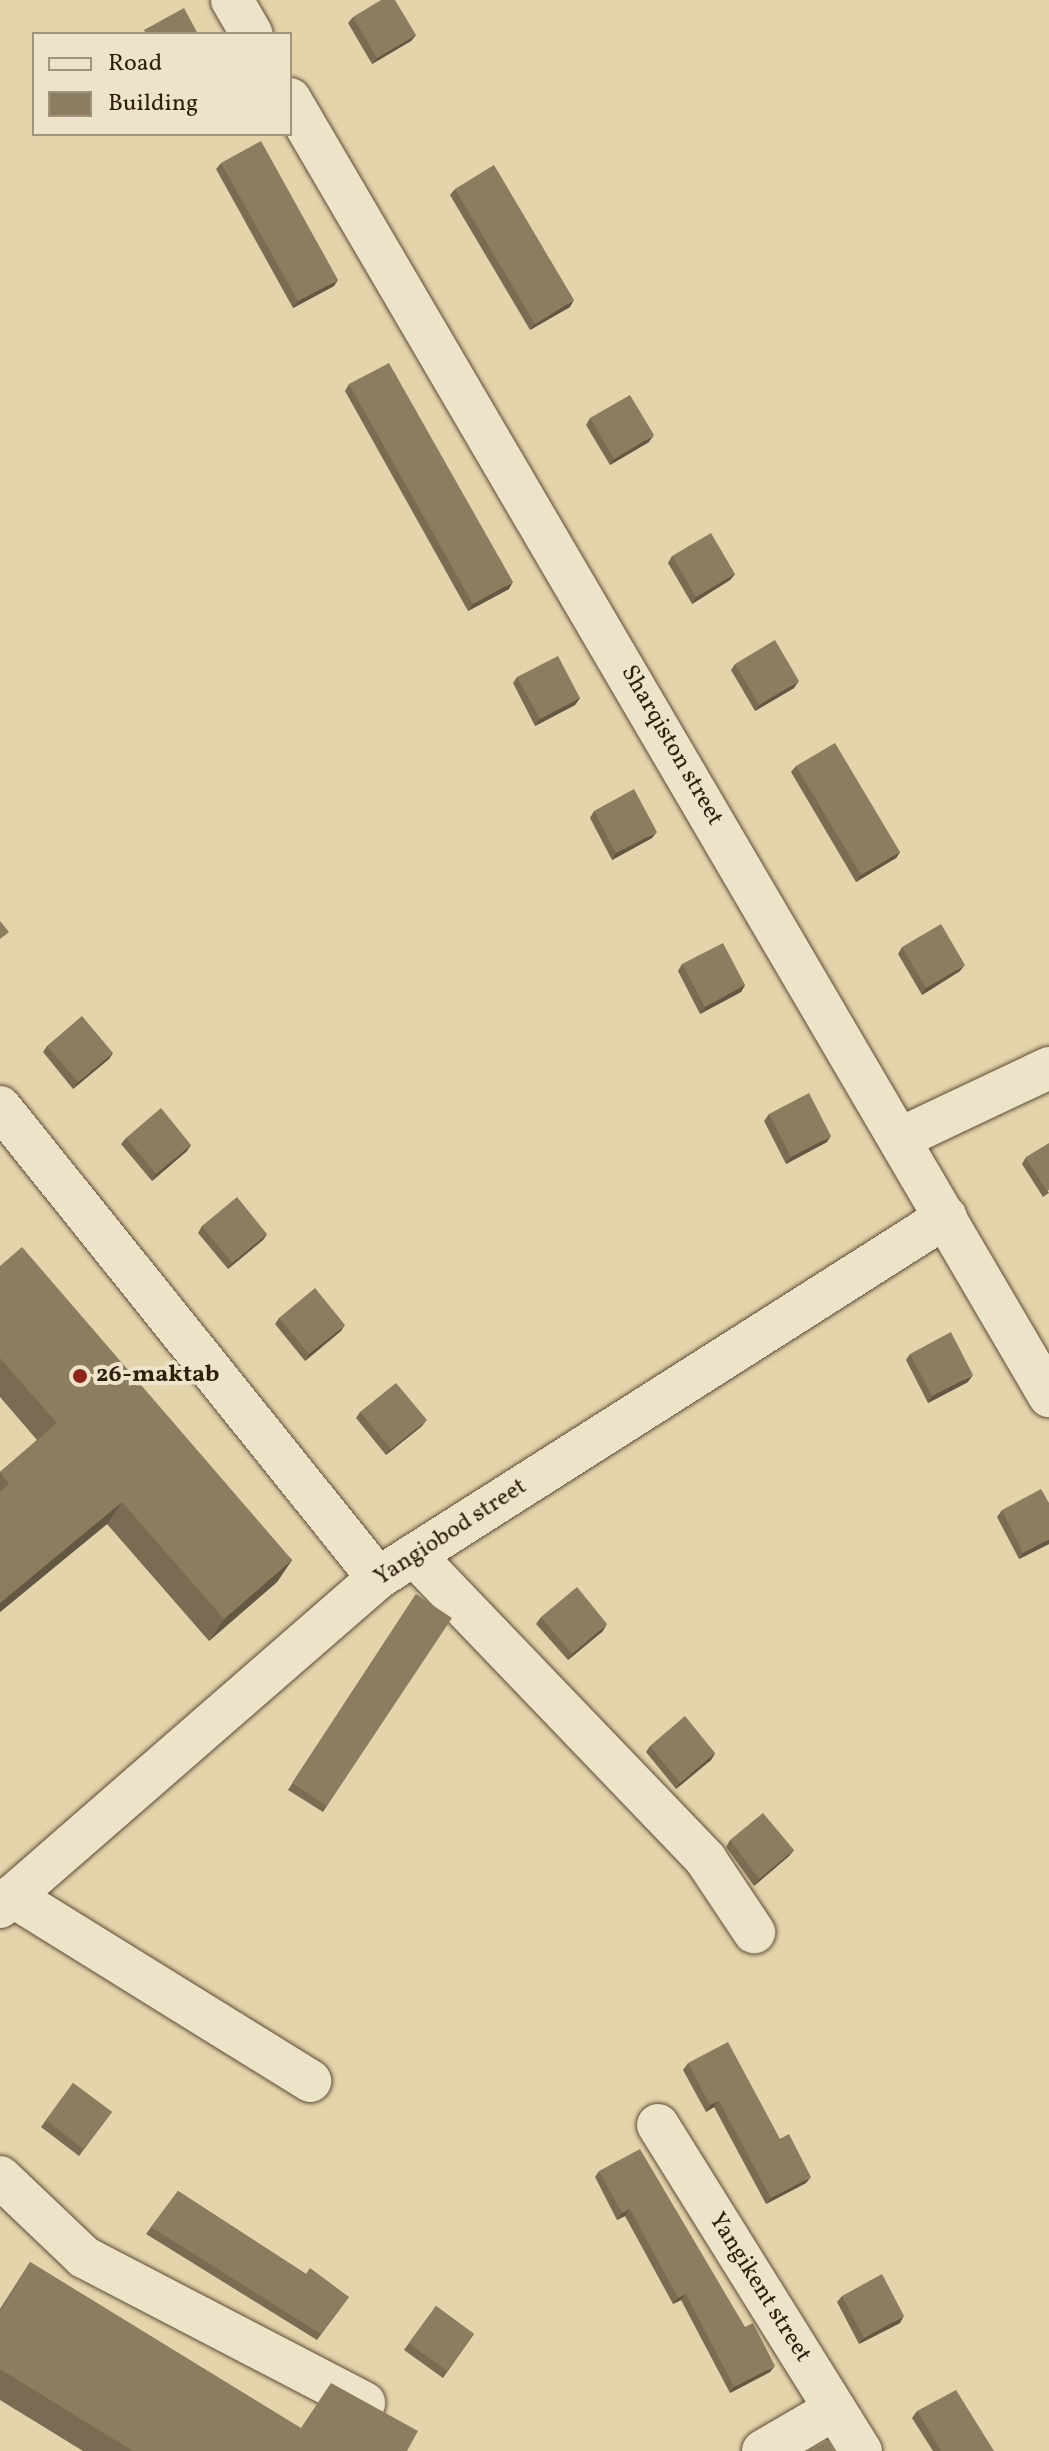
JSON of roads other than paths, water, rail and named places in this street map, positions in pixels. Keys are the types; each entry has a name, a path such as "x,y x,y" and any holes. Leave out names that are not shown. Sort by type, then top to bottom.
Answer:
{"street":[{"path":"232,0 251,32"},
{"name":"Sharqiston street","path":"292,102 901,1138 1049,1396"},
{"path":"901,1138 1049,1068"},
{"path":"0,1107 378,1578"},
{"name":"Yangiobod street","path":"6,1901 378,1578 946,1217"},
{"path":"414,1555 706,1860 754,1932"},
{"path":"6,1901 310,2081"},
{"name":"Yangikent street","path":"658,2125 861,2451"},
{"path":"0,2177 84,2257 364,2403"},
{"path":"763,2451 835,2409"}],"place":[{"name":"26-maktab","path":"80,1376"}]}
